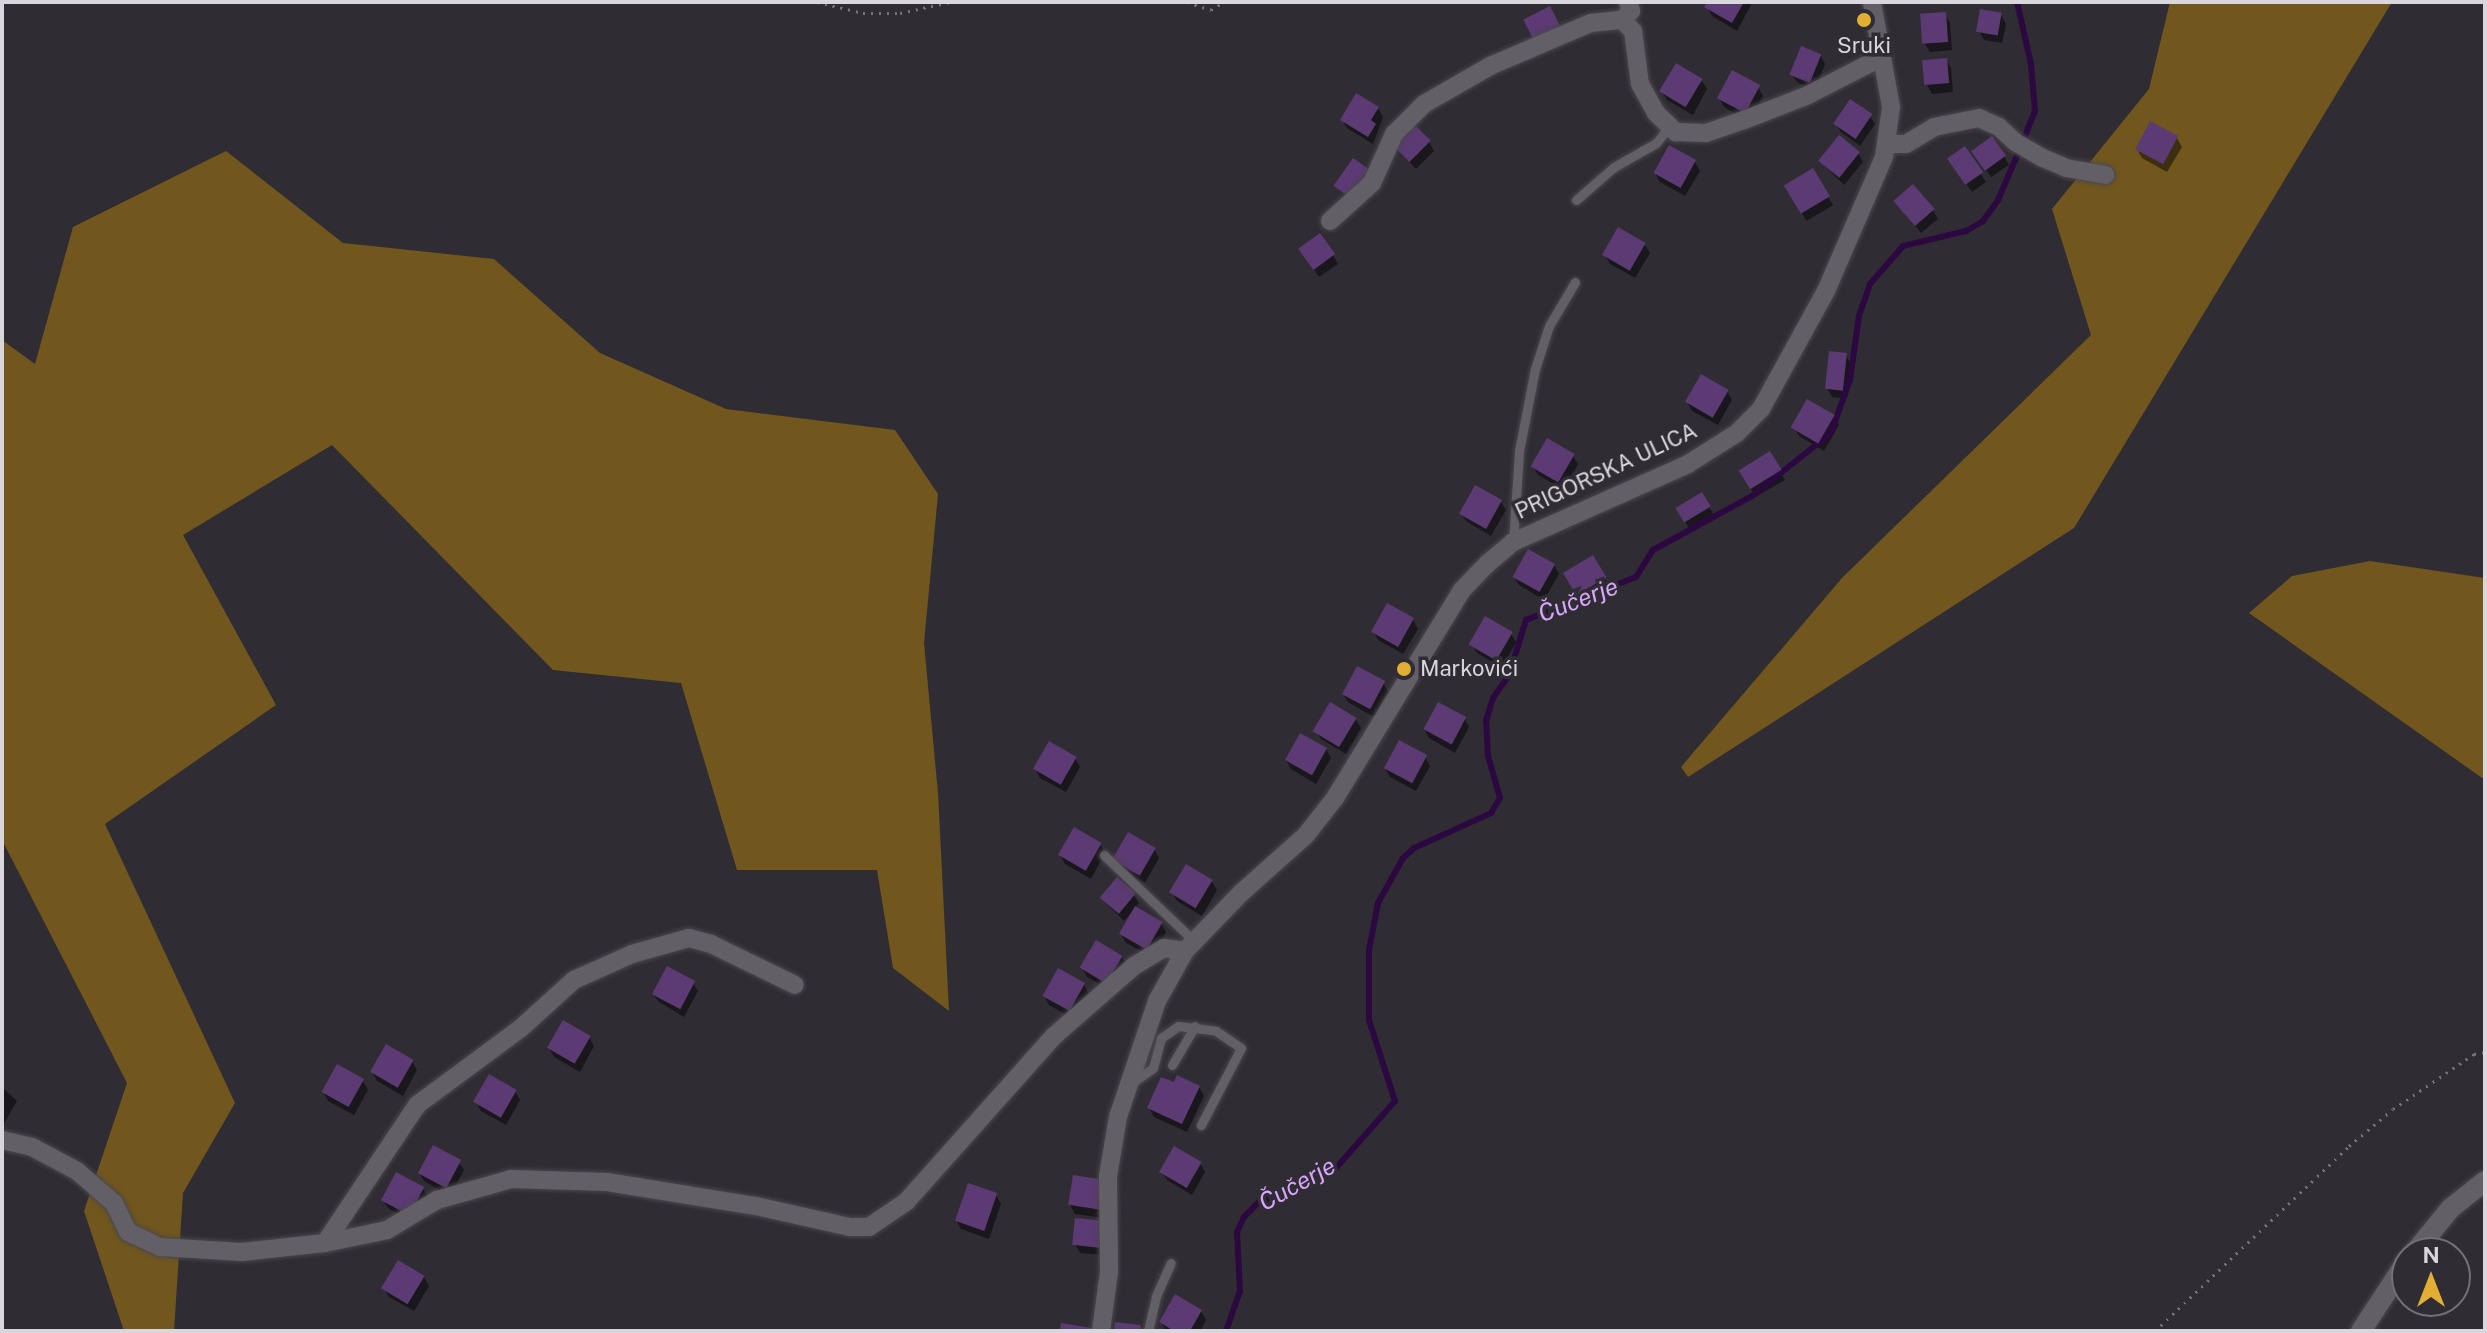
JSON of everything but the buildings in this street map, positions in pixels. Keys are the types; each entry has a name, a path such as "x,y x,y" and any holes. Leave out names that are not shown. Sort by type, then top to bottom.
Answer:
{"street":[{"name":"PRIGORSKA ULICA","path":"1101,1331 1109,1272 1108,1176 1118,1117 1157,1001 1189,945 1306,835 1335,798 1462,590 1513,542 1688,464 1737,433 1761,409 1826,291 1871,189 1886,144 1891,107 1872,2"},
{"path":"1330,221 1372,183 1394,134 1424,104 1490,66 1625,11 1633,31 1640,84 1656,113 1676,132 1706,133 1731,125 1806,96 1882,57"},
{"path":"1886,144 1906,144 1934,127 1979,118 1999,127 2015,142 2043,158 2066,168 2105,175"},
{"path":"325,1243 417,1105 521,1028 574,980 632,954 689,938 711,944 795,985"},
{"path":"2,1140 32,1147 77,1171 114,1203 128,1232 160,1247 242,1252 325,1243 387,1230 437,1200 511,1179 607,1182 756,1206 850,1227 869,1227 906,1202 1054,1036 1134,966 1164,948 1189,945"},
{"path":"2427,1237 2451,1208 2485,1181"},
{"path":"2361,1331 2391,1285"}],"lane":[{"path":"1576,200 1614,167 1656,143 1670,126"},
{"path":"1513,542 1519,451 1535,369 1555,313 1575,282"},
{"path":"1104,855 1189,945"},
{"path":"1131,1084 1153,1068 1161,1038 1178,1026 1216,1031 1241,1048 1201,1125"},
{"path":"1172,1065 1195,1026"},
{"path":"1148,1331 1156,1296 1171,1263"}],"path":[{"path":"817,2 863,13 900,13 950,2"},
{"path":"1187,2 1211,10 1224,2"},
{"path":"2155,1331 2349,1146 2393,1109 2474,1054 2485,1052"}],"shaded area":[{"path":"2170,2 2392,2 2074,528 1688,777 1681,767 1842,578 2091,335 2052,209 2149,89"},
{"path":"226,151 343,243 494,259 600,353 726,409 895,430 938,494 924,643 938,793 949,1011 893,968 877,870 737,870 681,683 553,670 332,445 183,535 276,705 105,824 235,1103 183,1193 174,1331 124,1331 84,1211 127,1083 2,840 2,340 35,364 73,227"},
{"path":"2370,561 2485,578 2485,780 2249,613 2292,576"}],"waterway":[{"name":"Čučerje","path":"1226,1331 1240,1291 1237,1232 1244,1217 1259,1202 1318,1179 1336,1168 1395,1101 1369,1020 1369,950 1378,903 1403,858 1414,848 1491,813 1500,798 1488,756 1486,721 1493,698 1509,675 1526,620 1636,577 1653,550 1752,496 1831,433 1850,380 1859,316 1870,284 1903,246 1966,231 1983,221 1998,200 2035,111 2031,64 2017,2"}],"place":[{"name":"Sruki","path":"1864,20"},
{"name":"Markovići","path":"1404,669"}]}
